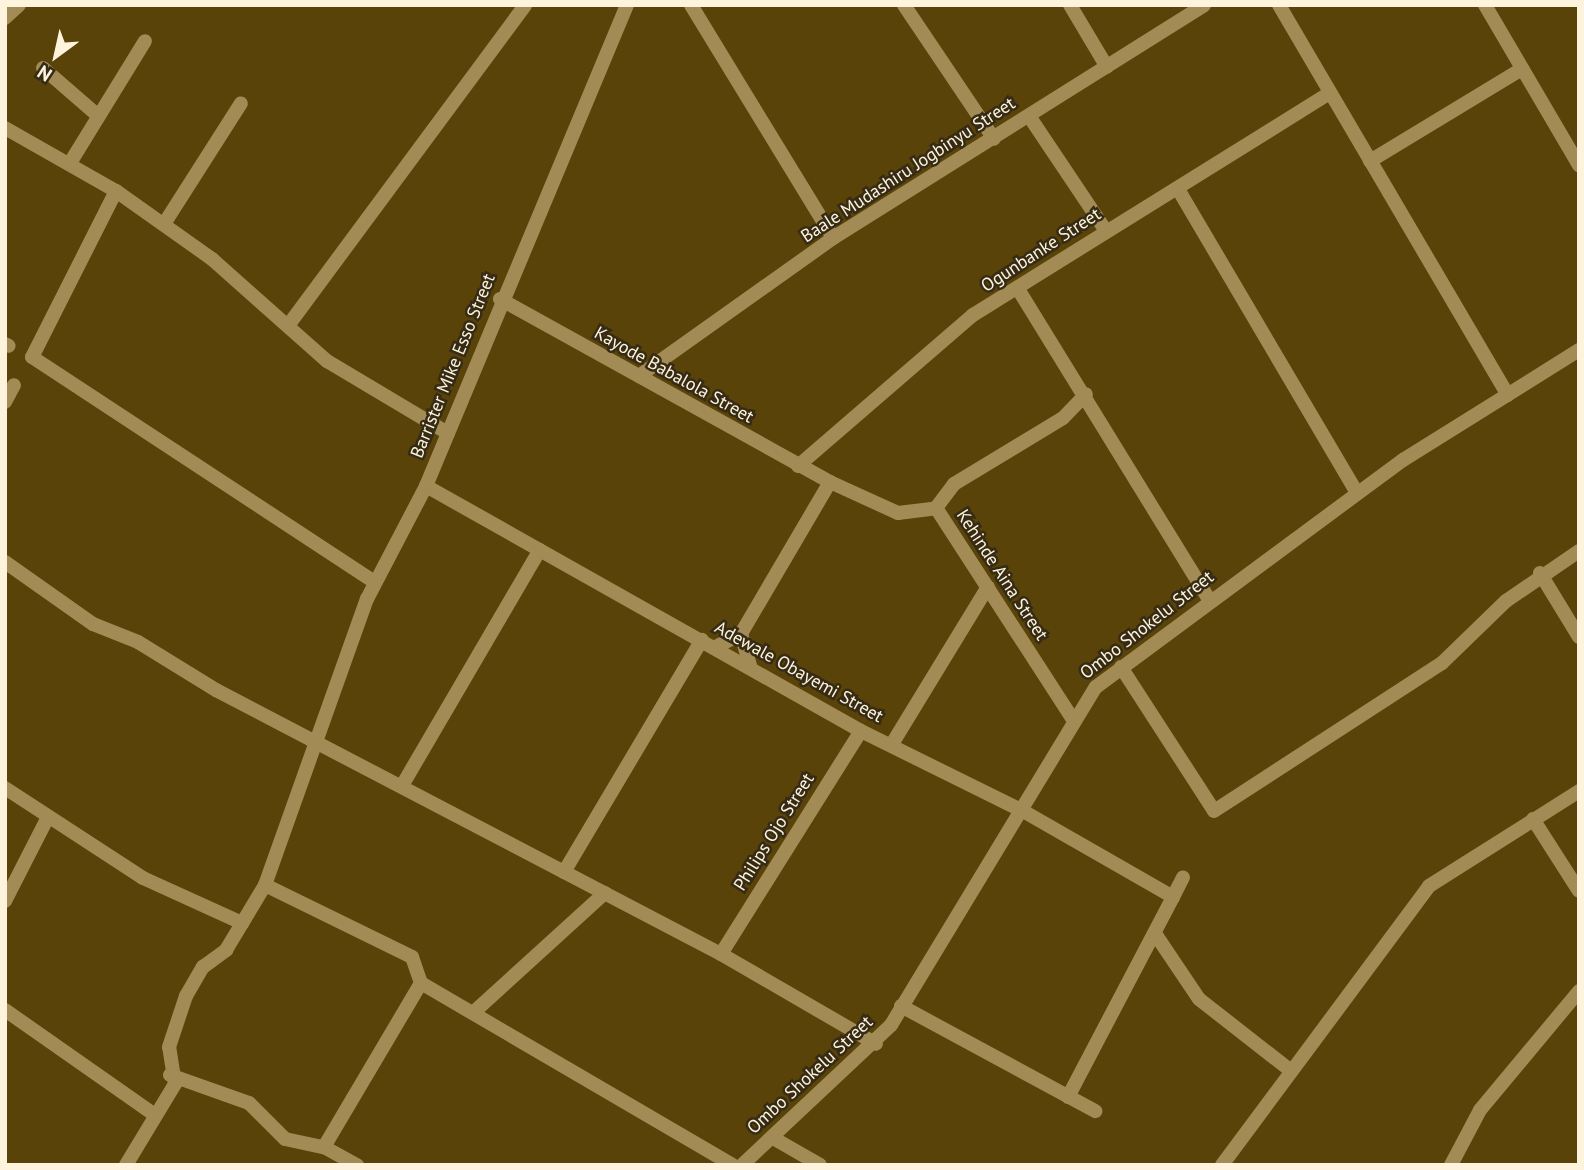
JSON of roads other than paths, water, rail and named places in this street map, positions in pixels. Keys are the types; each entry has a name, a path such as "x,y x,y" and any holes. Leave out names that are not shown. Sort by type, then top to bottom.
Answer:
{"street":[{"path":"290,323 525,5"},
{"name":"Barrister Mike Esso Street","path":"155,1115 175,1084 170,1075 169,1047 186,996 242,923 265,885 375,582 426,486 500,299 627,5"},
{"path":"691,5 833,238"},
{"path":"904,5 994,139"},
{"path":"1070,5 1107,66"},
{"name":"Baale Mudashiru Jogbinyu Street","path":"639,376 833,238 1204,5"},
{"path":"1279,5 1327,94 1370,161 1508,396"},
{"path":"1485,5 1579,165"},
{"path":"70,163 95,113 145,41"},
{"path":"43,68 95,113"},
{"path":"1370,161 1522,69"},
{"name":"Ogunbanke Street","path":"798,466 940,341 1106,231 1178,189 1327,94"},
{"path":"164,224 241,103"},
{"path":"1029,116 1106,231"},
{"path":"5,128 70,163 164,224 290,323 327,361 448,433"},
{"path":"1178,189 1357,493"},
{"path":"116,191 32,357 375,582"},
{"path":"1018,289 1086,394 1209,599"},
{"name":"Kayode Babalola Street","path":"500,299 830,482 898,513 936,508"},
{"name":"Ombo Shokelu Street","path":"742,1165 876,1044 1023,811 1072,718 1121,667 1209,599 1357,493 1579,350"},
{"path":"5,402 14,385"},
{"name":"Kehinde Aina Street","path":"1072,718 936,508 954,484 1063,418 1086,394"},
{"path":"564,872 709,644 741,634 830,482"},
{"name":"Adewale Obayemi Street","path":"426,486 861,732 892,744 1023,811 1173,897"},
{"path":"403,783 540,550"},
{"path":"1121,667 1214,811 1443,663 1540,573 1579,551"},
{"path":"5,562 93,624 138,642 317,741 403,783 564,872 721,954 876,1044"},
{"path":"1540,573 1579,637"},
{"path":"892,744 988,587"},
{"path":"741,634 750,667"},
{"name":"Philips Ojo Street","path":"721,954 861,732"},
{"path":"5,788 143,878 242,923"},
{"path":"1222,1165 1429,886 1579,791"},
{"path":"5,901 48,817"},
{"path":"1533,819 1579,891"},
{"path":"1068,1097 1156,935 1183,877"},
{"path":"265,885 412,957 421,984 474,1012 733,1165"},
{"path":"474,1012 605,893"},
{"path":"1156,935 1199,999 1291,1071"},
{"path":"324,1147 421,984"},
{"path":"1451,1165 1480,1110 1579,991"},
{"path":"901,1006 1096,1111"},
{"path":"5,1010 155,1115 126,1165"},
{"path":"170,1075 249,1103 285,1139 324,1147 357,1165"},
{"path":"773,1138 821,1165"}]}
